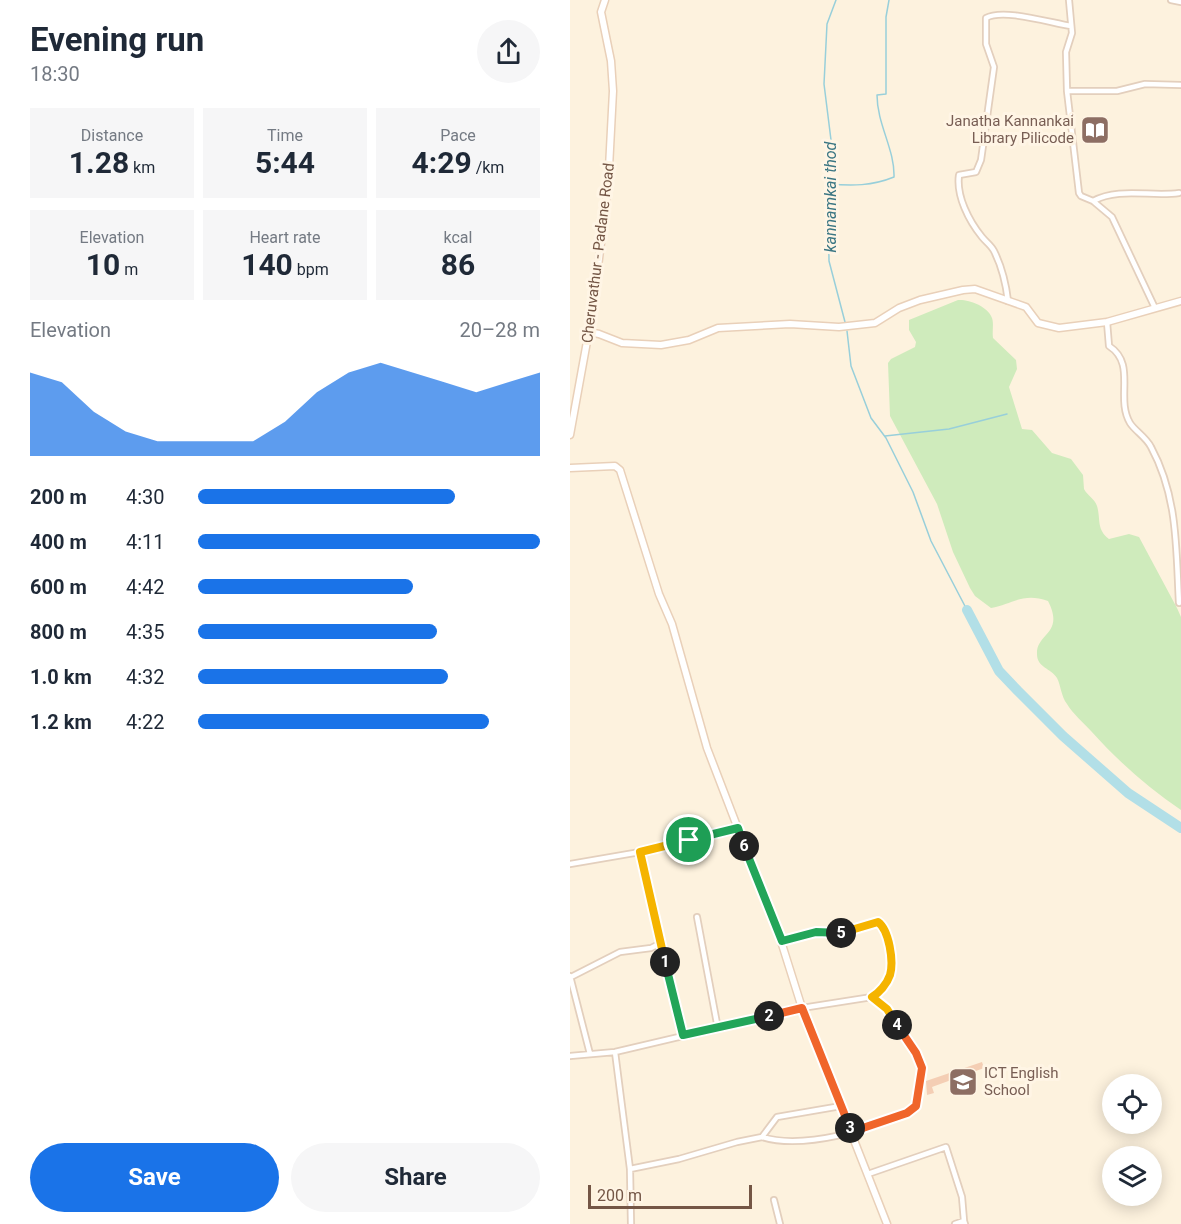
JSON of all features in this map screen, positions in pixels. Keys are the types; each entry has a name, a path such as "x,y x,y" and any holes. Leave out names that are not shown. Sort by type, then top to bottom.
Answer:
{"street":[{"name":"Cheruvathur - Padane Road","path":"570,435 589,332 610,166 613,92 611,61 601,12 605,0"},
{"path":"1069,0 1072,33 1066,52 1068,91 1079,193 1093,201 1112,218 1155,308"},
{"path":"1170,0 1181,2"},
{"path":"1008,302 1000,264 993,249 972,222 964,205 958,180 959,176 976,172 981,160 994,67 986,44 986,18 996,14 1040,18 1071,26"},
{"path":"1068,91 1118,91 1145,84 1181,85"},
{"path":"1093,201 1103,196 1116,194 1179,193"},
{"path":"589,332 622,343 661,345 689,340 718,328 737,326 790,324 839,327 875,323 899,308 920,300 963,290 975,290 1026,307 1038,323 1047,327 1059,328 1107,322 1181,302"},
{"path":"1107,322 1109,346 1121,358 1124,369 1125,402 1130,423 1149,444 1160,464 1172,504 1178,541 1175,551 1179,603"},
{"path":"570,468 615,466 620,470 658,594 672,624 698,720 782,941 802,1008 888,1224"},
{"path":"570,864 640,852 738,828"},
{"path":"640,852 683,1035"},
{"path":"697,916 718,1029"},
{"path":"570,1056 615,1052 802,1008 872,997 890,977 890,952 880,922 847,933 816,932 782,941"},
{"path":"590,1053 570,976 620,952 651,948 661,943"},
{"path":"630,1169 679,1159 762,1137 773,1141 814,1140 851,1132 907,1113 916,1106 922,1068 916,1053 887,1009 872,997"},
{"path":"615,1052 630,1169 631,1224"},
{"path":"762,1137 777,1117 841,1106"},
{"path":"868,1174 946,1147 962,1197 965,1222 955,1224"},
{"path":"774,1200 780,1224"}],"green space":[{"path":"958,300 972,302 990,314 993,320 993,338 1016,360 1017,369 1009,387 1022,429 1032,430 1052,453 1071,459 1083,475 1084,489 1096,504 1102,531 1109,539 1129,534 1139,537 1181,617 1181,810 1122,763 1075,715 1063,698 1057,678 1039,662 1038,647 1052,627 1052,612 1048,601 1025,598 991,608 975,596 953,552 937,504 890,416 888,363 891,359 915,347 916,342 909,330 909,320"}],"building":[{"name":"ICT English School","path":"982,1062 984,1068 932,1087 934,1093 927,1095 926,1081"}],"waterway":[{"name":"kannamkai thod","path":"836,0 827,24 824,84 833,156 828,184 829,261 845,322"},
{"path":"829,184 862,185 894,177 892,157 880,116 877,95 886,94 886,17 889,0"},
{"name":"kannamkai thod","path":"847,331 851,366 871,418 886,438 913,492 931,541 967,610"},
{"path":"885,436 949,429 1007,414"},
{"path":"967,610 999,671 1018,691 1063,736 1128,793 1181,828"}],"place":[{"name":"Janatha Kannankai Library Pilicode","path":"1095,130"},
{"name":"ICT English School","path":"963,1082"}],"route":[{"path":"738,828 782,941 816,932 847,933 880,922 884,928 890,952 891,969 890,977 872,997 880,1001 887,1009 921,1064 914,1109 851,1132 802,1008 728,1027 683,1035 640,852 689,840 738,828"}]}
